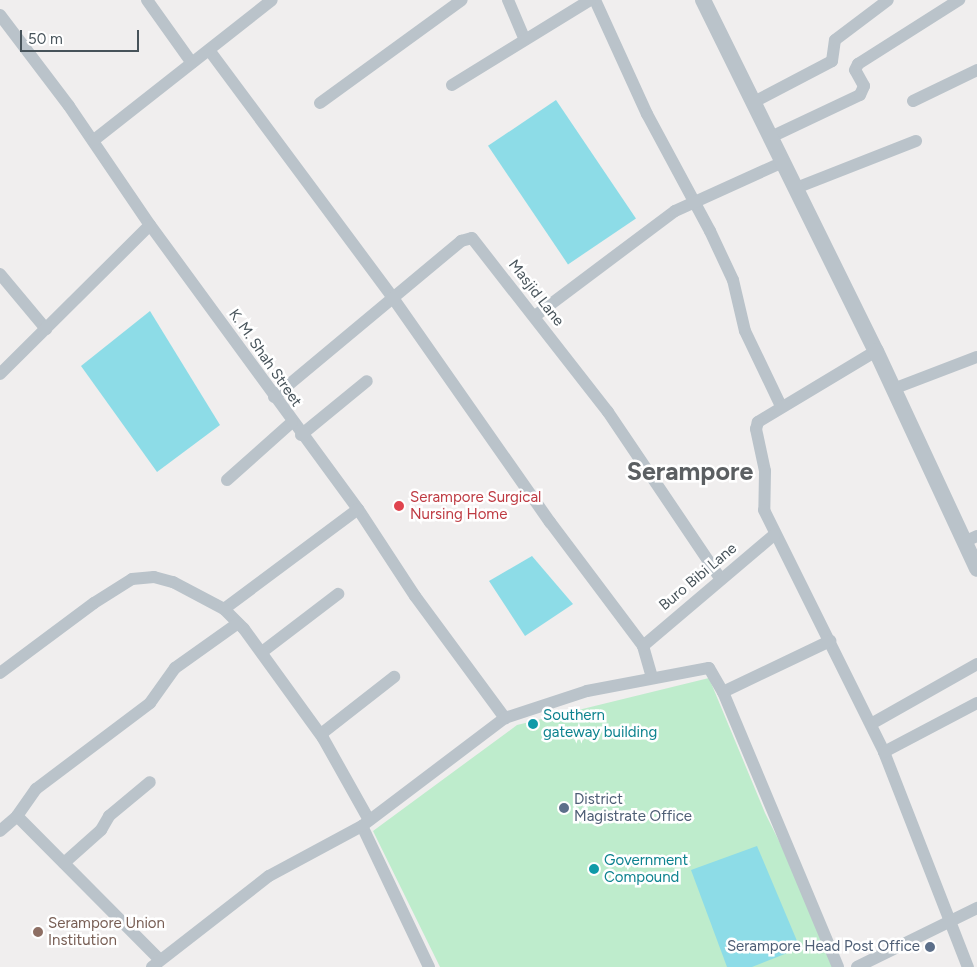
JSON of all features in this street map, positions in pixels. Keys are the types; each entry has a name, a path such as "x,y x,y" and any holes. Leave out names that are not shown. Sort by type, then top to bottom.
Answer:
{"street":[{"path":"148,0 192,63"},
{"path":"94,140 272,0"},
{"path":"320,103 462,0"},
{"path":"508,0 525,40"},
{"path":"452,85 590,0"},
{"path":"595,0 647,114 696,203 733,280 746,331 782,406"},
{"path":"703,0 894,389 971,539 977,569"},
{"path":"754,102 832,61 835,40 888,0"},
{"path":"771,137 860,94 864,86 855,70 858,64 959,0"},
{"name":"K. M. Shah Street","path":"0,15 94,140 150,225 301,435 358,509 415,596 505,718"},
{"path":"209,50 393,298 550,522 643,646 652,677"},
{"path":"913,101 977,70"},
{"path":"796,188 916,141"},
{"path":"535,316 661,220 783,162"},
{"path":"0,374 150,225"},
{"name":"Masjid Lane","path":"274,397 468,237 476,242 608,412 720,578"},
{"path":"0,274 46,329"},
{"path":"876,351 758,422 756,429 764,471 764,510 774,535 830,641 884,752 968,967"},
{"path":"894,389 977,357"},
{"path":"301,435 367,382"},
{"path":"227,480 292,422"},
{"path":"224,609 358,509"},
{"name":"Buro Bibi Lane","path":"643,646 720,578 774,535"},
{"path":"0,673 94,603 139,577 154,577 173,582 224,609 262,652 320,734 365,823 429,967"},
{"path":"262,652 338,594"},
{"path":"0,832 17,816 36,788 150,703 175,668 238,623"},
{"path":"723,692 830,641"},
{"path":"870,724 977,664"},
{"path":"17,816 64,863 156,964 269,876 365,823 505,718 588,692 652,677 711,668 723,692 838,967"},
{"path":"320,734 394,677"},
{"path":"884,752 977,703"},
{"path":"64,863 101,830 109,816 150,782"},
{"path":"857,967 977,908"}],"green space":[{"path":"709,678 765,813 842,967 440,967 373,831 517,725"}],"water":[{"path":"556,100 636,219 568,264 488,146"},
{"path":"150,311 220,425 157,472 81,366"},
{"path":"532,556 573,604 525,636 489,581"},
{"path":"757,846 800,948 752,967 727,967 691,870"}],"place":[{"name":"Serampore Surgical Nursing Home","path":"399,506"},
{"name":"Southern gateway building","path":"533,724"},
{"name":"District Magistrate Office","path":"564,808"},
{"name":"Government Compound","path":"594,869"},
{"name":"Serampore Union Institution","path":"38,932"},
{"name":"Serampore Head Post Office","path":"930,947"}],"district":[{"name":"Serampore","path":"690,471"}]}
